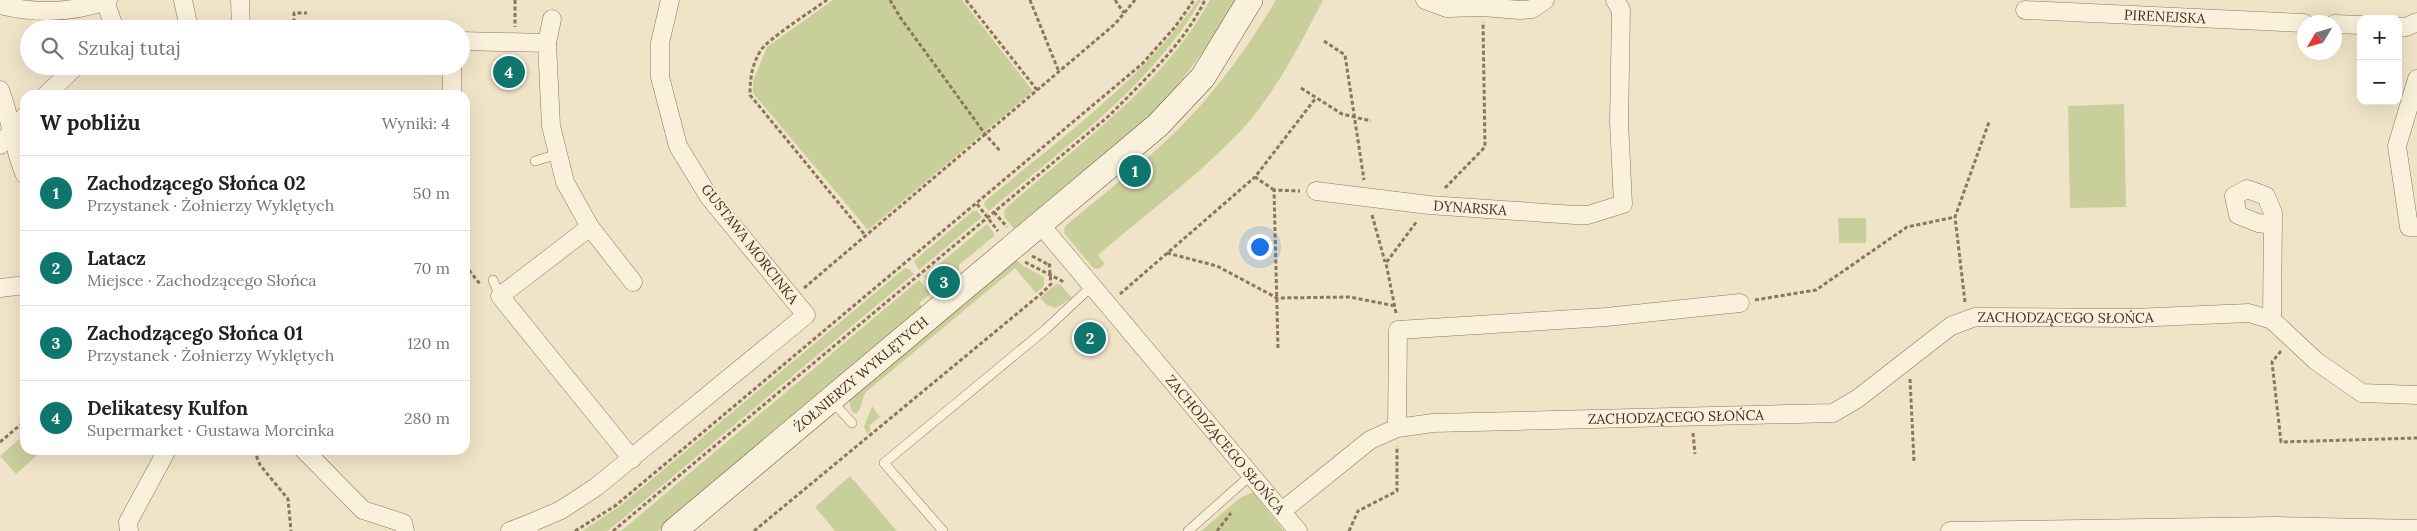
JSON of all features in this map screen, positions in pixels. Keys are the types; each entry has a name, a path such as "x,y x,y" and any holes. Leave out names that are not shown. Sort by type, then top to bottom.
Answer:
{"street":[{"path":"183,0 188,20"},
{"path":"240,0 241,20"},
{"name":"GUSTAWA MORCINKA","path":"632,459 806,315 709,197 678,146 660,77 660,43 670,0"},
{"name":"ŻOŁNIERZY WYKLĘTYCH","path":"674,531 1158,125 1196,84 1239,20 1250,0"},
{"path":"1425,0 1448,8 1532,9 1545,0"},
{"name":"DYNARSKA","path":"1316,191 1429,205 1575,215 1588,215 1623,204 1619,122 1621,10 1615,0"},
{"path":"0,5 22,11 44,12 67,10 106,1 112,20"},
{"name":"PIRENEJSKA","path":"2025,5 2297,22"},
{"path":"552,19 547,43 551,126 565,182 590,227 633,282"},
{"path":"2402,27 2417,22"},
{"path":"2342,24 2357,25"},
{"path":"470,41 547,43"},
{"path":"51,90 67,75"},
{"path":"452,75 452,90"},
{"path":"2417,79 2397,146 2409,227 2417,227"},
{"path":"0,90 10,118 20,162"},
{"path":"0,145 20,123"},
{"name":"ZACHODZĄCEGO SŁOŃCA","path":"1040,224 1282,511 1370,440 1396,428 1433,422 1833,413 1857,399 1951,326 1975,317 2133,318 2249,313 2272,320 2316,361 2362,393 2417,395"},
{"path":"2272,320 2273,224"},
{"path":"522,529 561,510 632,459 497,288 590,227"},
{"path":"0,288 20,286"},
{"path":"1396,428 1398,330 1606,317 1740,303"},
{"path":"129,531 128,522 164,455"},
{"path":"309,455 362,510 404,527"},
{"path":"1282,511 1298,531"},
{"path":"1950,531 2276,526 2417,529"}],"lane":[{"path":"535,161 558,154"},
{"path":"943,531 884,463 1061,316 1093,285"},
{"path":"831,400 852,423"},
{"path":"1188,531 1251,475"}],"path":[{"path":"515,0 515,42"},
{"path":"827,0 762,48 750,79 750,95 865,236"},
{"path":"890,0 900,17 985,134 1002,152"},
{"path":"966,0 1037,90"},
{"path":"1030,0 1058,72"},
{"path":"1115,0 1124,13"},
{"path":"792,298 1115,24 1135,0"},
{"path":"574,531 615,506 1142,64 1175,27 1194,0"},
{"path":"613,531 1110,115 1157,68 1181,39 1206,0"},
{"path":"1386,263 1429,205 1485,147 1483,7"},
{"path":"294,20 294,13 307,12"},
{"path":"1324,41 1345,55 1367,197 1386,263 1398,330"},
{"path":"1301,88 1315,99 1354,118 1371,121"},
{"path":"1109,304 1255,177 1315,99"},
{"path":"1967,320 1956,218 1988,122"},
{"path":"1255,177 1274,190 1316,191"},
{"path":"1274,190 1278,348"},
{"path":"1740,303 1816,290 1907,227 1956,218"},
{"path":"754,531 1042,293 1051,284 1049,260 1060,247"},
{"path":"1167,253 1218,266 1277,298 1350,298 1395,306"},
{"path":"2292,338 2272,362 2281,442 2417,438"},
{"path":"1909,359 1914,461"},
{"path":"0,442 20,425"},
{"path":"1349,531 1358,511 1398,492 1396,428"},
{"path":"256,455 260,466 288,499 291,531"}],"green space":[{"path":"833,0 962,0 1033,91 868,230 753,93 753,81 767,47"},
{"path":"1198,0 1201,0 1181,31 1132,88 1076,139 989,211 984,205 985,201 1070,132 1125,83 1176,29"},
{"path":"1210,0 1236,0 1213,39 1167,99 1143,123 1016,231 1005,218 1004,212 1006,208 1090,137 1143,87 1168,60"},
{"path":"1276,0 1323,0 1288,66 1268,97 1245,126 1211,160 1098,255 1105,264 1099,269 1093,268 1064,233 1065,226 1126,176 1128,179 1143,167 1141,163 1180,127 1216,88"},
{"path":"2124,104 2126,207 2070,208 2068,106"},
{"path":"973,211 977,211 982,217 919,270 914,261"},
{"path":"1838,218 1866,218 1866,243 1839,243"},
{"path":"987,224 994,233 994,236 959,265 959,270 954,274 951,272 937,284 939,286 937,288 933,287 924,277"},
{"path":"1015,258 1023,266 1044,277 1044,286 1036,293 1015,268 866,392 858,412 856,414 852,412 849,402 854,394"},
{"path":"905,268 914,274 621,520 607,531 582,531 620,506"},
{"path":"919,280 929,291 929,295 919,303 924,309 667,525 658,531 621,531"},
{"path":"1056,284 1060,284 1072,298 1056,308 1047,305 1040,298"},
{"path":"872,406 880,417 870,425 870,431 867,434 864,427"},
{"path":"20,438 20,455 37,455 16,474 0,456"},
{"path":"850,476 897,531 835,531 815,507"},
{"path":"1253,492 1284,531 1201,531 1240,498"}],"place":[{"name":"Delikatesy Kulfon","path":"509,72"},
{"name":"Zachodzącego Słońca 02","path":"1135,171"},
{"name":"Zachodzącego Słońca 01","path":"944,282"},
{"name":"Latacz","path":"1090,338"}]}
